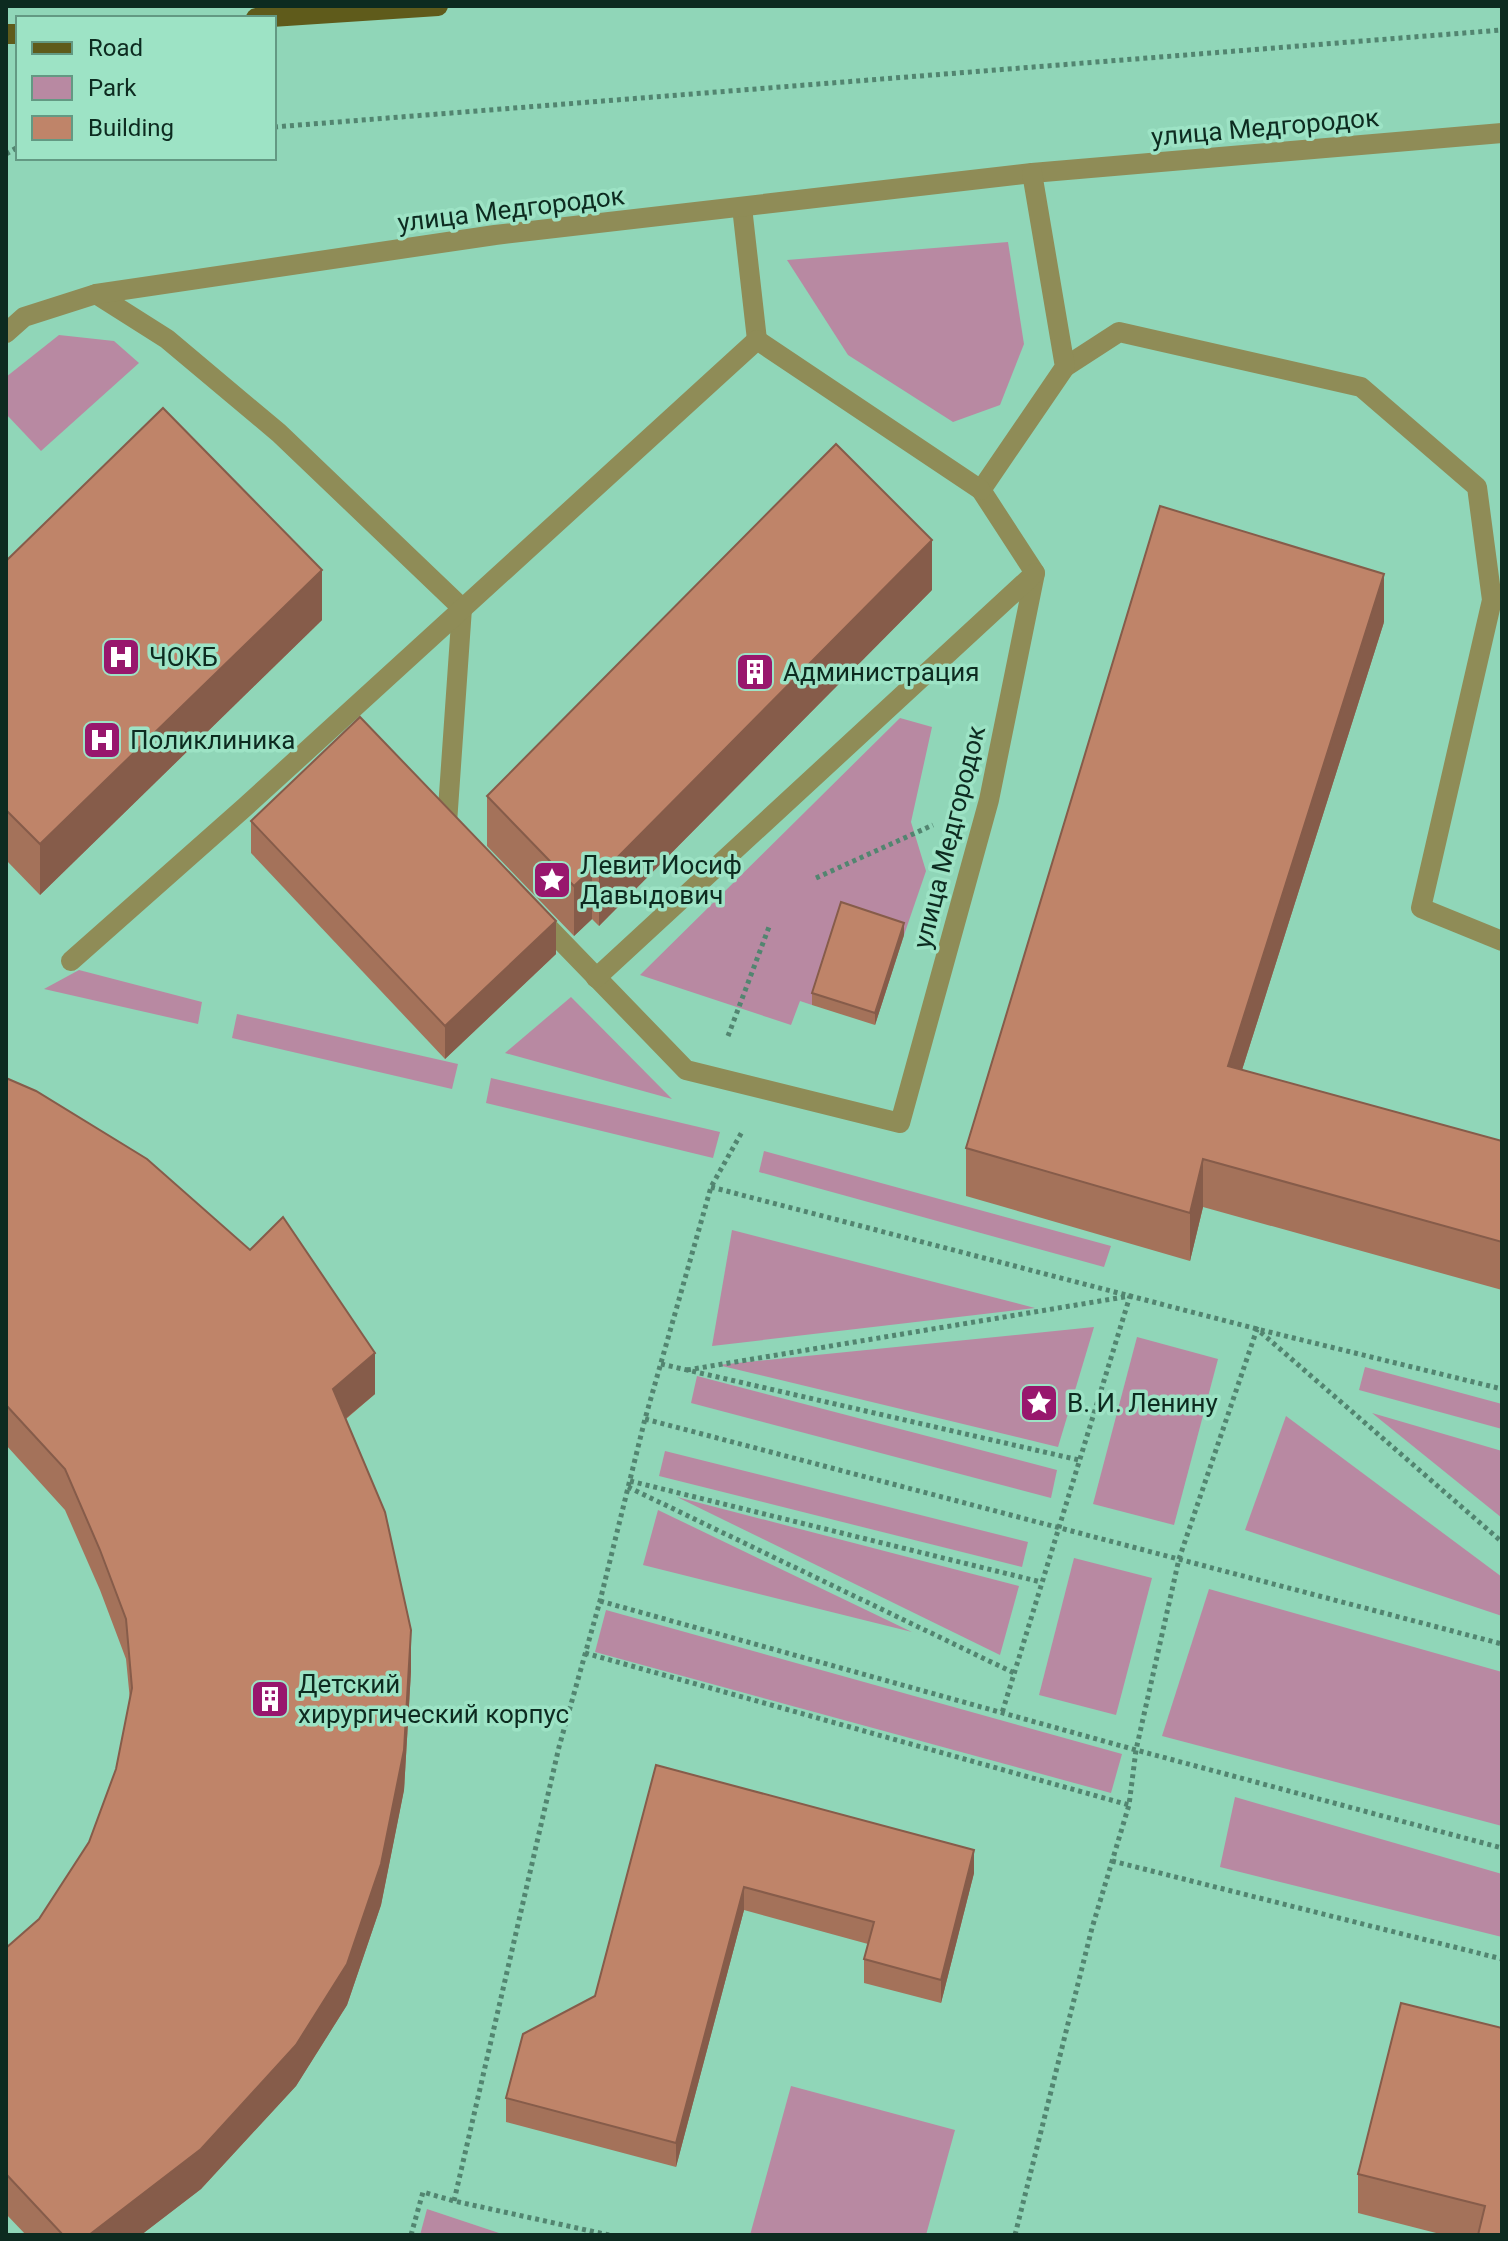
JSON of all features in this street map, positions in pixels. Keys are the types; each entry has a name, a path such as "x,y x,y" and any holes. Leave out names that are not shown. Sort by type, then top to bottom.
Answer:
{"main road":[{"path":"276,17 438,6"}],"lane":[{"name":"улица Медгородок","path":"6,333 24,317 96,294 495,235 1032,173 1502,133"},
{"path":"1032,173 1065,367"},
{"path":"596,978 1035,573 981,490 757,340 742,207"},
{"path":"96,294 167,339 279,433 462,608"},
{"path":"981,490 1065,367 1119,332 1361,387 1477,487 1492,600 1421,908 1502,941"},
{"path":"71,961 245,807 757,340"},
{"name":"улица Медгородок","path":"713,1076 900,1123 989,800 1035,573"},
{"path":"462,608 447,823 469,845"},
{"path":"522,901 686,1070 713,1076"}],"path":[{"path":"276,127 1502,30"},
{"path":"816,878 989,800"},
{"path":"454,2201 559,1747 600,1601 645,1419 711,1187 744,1129 713,1076 769,927"},
{"path":"711,1187 1257,1329 1502,1389"},
{"path":"687,1370 1130,1296"},
{"path":"1002,1713 1130,1296"},
{"path":"1257,1329 1502,1542"},
{"path":"1015,2235 1092,1928 1129,1805 1136,1750 1179,1559 1257,1329"},
{"path":"661,1364 1079,1460"},
{"path":"645,1419 1502,1644"},
{"path":"629,1484 1041,1582"},
{"path":"629,1484 1014,1673"},
{"path":"600,1601 1502,1848"},
{"path":"585,1653 1129,1805"},
{"path":"1112,1861 1502,1959"},
{"path":"411,2235 423,2192 609,2235"}],"green space":[{"path":"1008,242 1024,344 1000,405 953,422 848,355 787,260"},
{"path":"59,335 114,341 139,363 41,451 6,414 6,377"},
{"path":"900,718 932,727 911,822 926,871 904,935 841,915 812,1005 800,1001 791,1025 640,975"},
{"path":"79,970 202,1002 198,1024 44,989"},
{"path":"571,997 672,1099 505,1053"},
{"path":"237,1014 458,1064 452,1089 232,1038"},
{"path":"491,1078 720,1132 713,1158 486,1103"},
{"path":"764,1151 1111,1246 1104,1267 759,1172"},
{"path":"732,1230 1035,1308 712,1346"},
{"path":"1094,1327 1058,1447 718,1365"},
{"path":"1137,1337 1218,1359 1174,1525 1093,1504"},
{"path":"1365,1367 1502,1404 1502,1429 1359,1390"},
{"path":"697,1376 1057,1470 1051,1498 691,1403"},
{"path":"1372,1413 1502,1451 1502,1518"},
{"path":"1286,1416 1502,1577 1502,1616 1245,1530"},
{"path":"665,1451 1028,1542 1022,1567 659,1476"},
{"path":"677,1497 1019,1586 1000,1655"},
{"path":"658,1510 912,1632 643,1565"},
{"path":"1074,1558 1152,1578 1116,1715 1039,1695"},
{"path":"1209,1589 1502,1672 1502,1826 1162,1736"},
{"path":"606,1610 1122,1754 1111,1793 595,1652"},
{"path":"1235,1797 1502,1874 1502,1937 1220,1867"},
{"path":"791,2086 955,2130 926,2235 750,2235"},
{"path":"427,2209 505,2235 420,2235"}],"building":[{"name":"Поликлиника","path":"163,408 322,570 40,844 6,810 6,561"},
{"name":"Администрация","path":"836,444 932,540 599,876 592,869 574,886 487,796"},
{"path":"1160,506 1384,574 1228,1066 1502,1141 1502,1242 1203,1159 1190,1213 966,1148"},
{"path":"360,717 556,921 445,1026 251,821"},
{"path":"841,902 904,923 875,1013 812,993"},
{"name":"Детский хирургический корпус","path":"6,1078 36,1091 147,1159 250,1250 283,1217 375,1353 333,1389 385,1512 411,1630 404,1750 381,1864 347,1964 296,2045 201,2149 89,2235 63,2235 6,2174 6,1948 39,1919 89,1842 116,1769 132,1688 126,1619 65,1469 6,1405"},
{"path":"656,1765 974,1850 941,1980 864,1959 874,1922 744,1887 676,2143 506,2098 523,2034 595,1996"},
{"path":"1401,2003 1502,2028 1502,2235 1478,2235 1485,2206 1358,2174"}],"place":[{"name":"ЧОКБ","path":"121,657"},
{"name":"Администрация","path":"755,672"},
{"name":"Поликлиника","path":"102,740"},
{"name":"Левит Иосиф Давыдович","path":"552,880"},
{"name":"В. И. Ленину","path":"1039,1403"},
{"name":"Детский хирургический корпус","path":"270,1699"}]}
